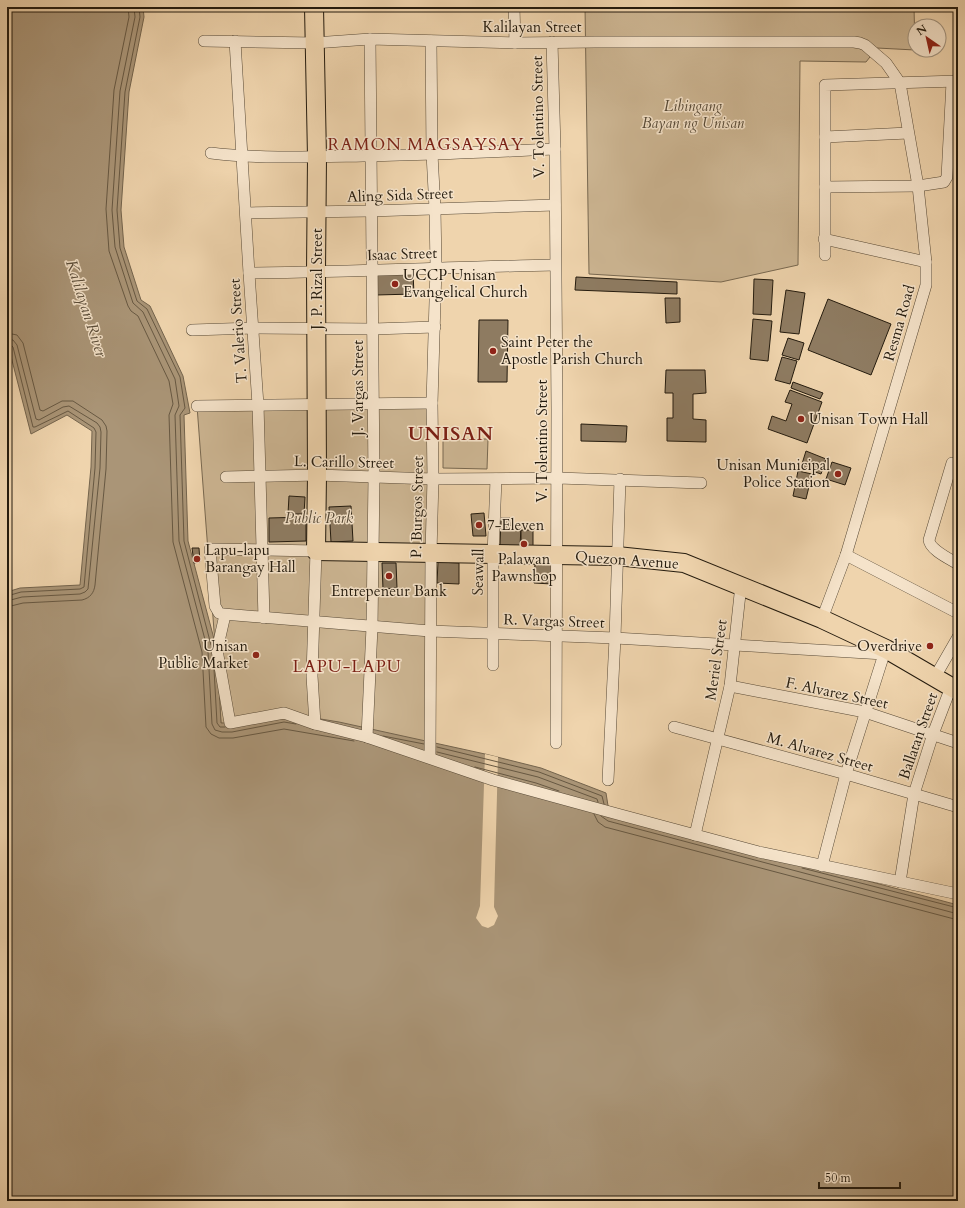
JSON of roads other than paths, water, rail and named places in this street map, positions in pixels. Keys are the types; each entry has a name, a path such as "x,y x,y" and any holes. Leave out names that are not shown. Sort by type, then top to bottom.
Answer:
{"main road":[{"name":"J. P. Rizal Street","path":"314,7 317,157 316,551"},
{"name":"Quezon Avenue","path":"316,551 617,556 684,563 822,619 935,677 955,689"}],"street":[{"path":"514,7 515,43"},
{"name":"Kalilayan Street","path":"204,41 314,43 370,39 515,43 860,43"},
{"name":"J. Vargas Street","path":"367,737 372,627 374,478 373,330 370,211 370,39"},
{"name":"P. Burgos Street","path":"430,758 430,631 433,479 432,403 436,267 432,154 431,41"},
{"name":"T. Valerio Street","path":"235,42 258,405 264,618"},
{"name":"V. Tolentino Street","path":"552,42 555,149 558,478 556,743"},
{"name":"Resma Road","path":"822,619 846,555 926,285 926,262 918,186 900,83 886,63 870,48 860,43"},
{"path":"825,187 918,186 940,184 944,182 947,178 955,81 825,85 824,239 825,255"},
{"path":"825,138 908,133"},
{"path":"211,153 243,156 317,157 555,149"},
{"name":"Aling Sida Street","path":"246,213 370,211 555,205"},
{"path":"824,239 926,262"},
{"name":"Isaac Street","path":"249,273 556,265"},
{"path":"192,330 254,328 373,330 435,327"},
{"path":"197,406 432,403"},
{"path":"958,465 952,463 929,540 932,548 958,564"},
{"name":"L. Carillo Street","path":"226,477 317,475 433,479 558,478 701,483"},
{"name":"Seawall","path":"493,665 493,555 496,479"},
{"path":"608,780 615,638 620,479"},
{"path":"315,724 312,676 316,551 210,549 215,606 222,614 217,650 230,723 284,713 315,724 367,737 492,780 695,835 759,852 958,894"},
{"path":"846,555 958,613"},
{"name":"Meriel Street","path":"695,835 730,686 741,585"},
{"name":"R. Vargas Street","path":"222,614 430,631 615,638 735,646 885,652"},
{"path":"935,677 958,637"},
{"path":"822,866 846,774 885,652"},
{"name":"F. Alvarez Street","path":"730,686 865,712 958,743"},
{"name":"Ballatan Street","path":"900,882 914,794 934,734 955,689"},
{"name":"M. Alvarez Street","path":"674,727 846,774 958,807"}],"water":[{"name":"Kalilayan River","path":"7,7 143,7 144,17 129,92 121,210 124,247 141,300 150,306 183,376 190,413 184,415 188,541 217,650 221,723 230,723 284,713 339,722 485,754 541,768 606,793 609,812 958,905 958,1201 7,1201 7,592 20,588 80,585 91,467 92,431 67,415 31,434 7,341"}],"place":[{"name":"UCCP Unisan Evangelical Church","path":"395,284"},
{"name":"Saint Peter the Apostle Parish Church","path":"493,351"},
{"name":"Unisan Town Hall","path":"801,419"},
{"name":"Unisan Municipal Police Station","path":"838,474"},
{"name":"7-Eleven","path":"479,525"},
{"name":"Palawan Pawnshop","path":"524,544"},
{"name":"Lapu-lapu Barangay Hall","path":"197,559"},
{"name":"Entrepeneur Bank","path":"389,576"},
{"name":"Overdrive","path":"930,646"},
{"name":"Unisan Public Market","path":"256,655"}],"district":[{"name":"RAMON MAGSAYSAY","path":"426,144"},
{"name":"UNISAN","path":"451,433"},
{"name":"LAPU-LAPU","path":"347,666"}],"park label":[{"name":"Libingang Bayan ng Unisan","path":"693,114"},
{"name":"Public Park","path":"319,518"}]}
